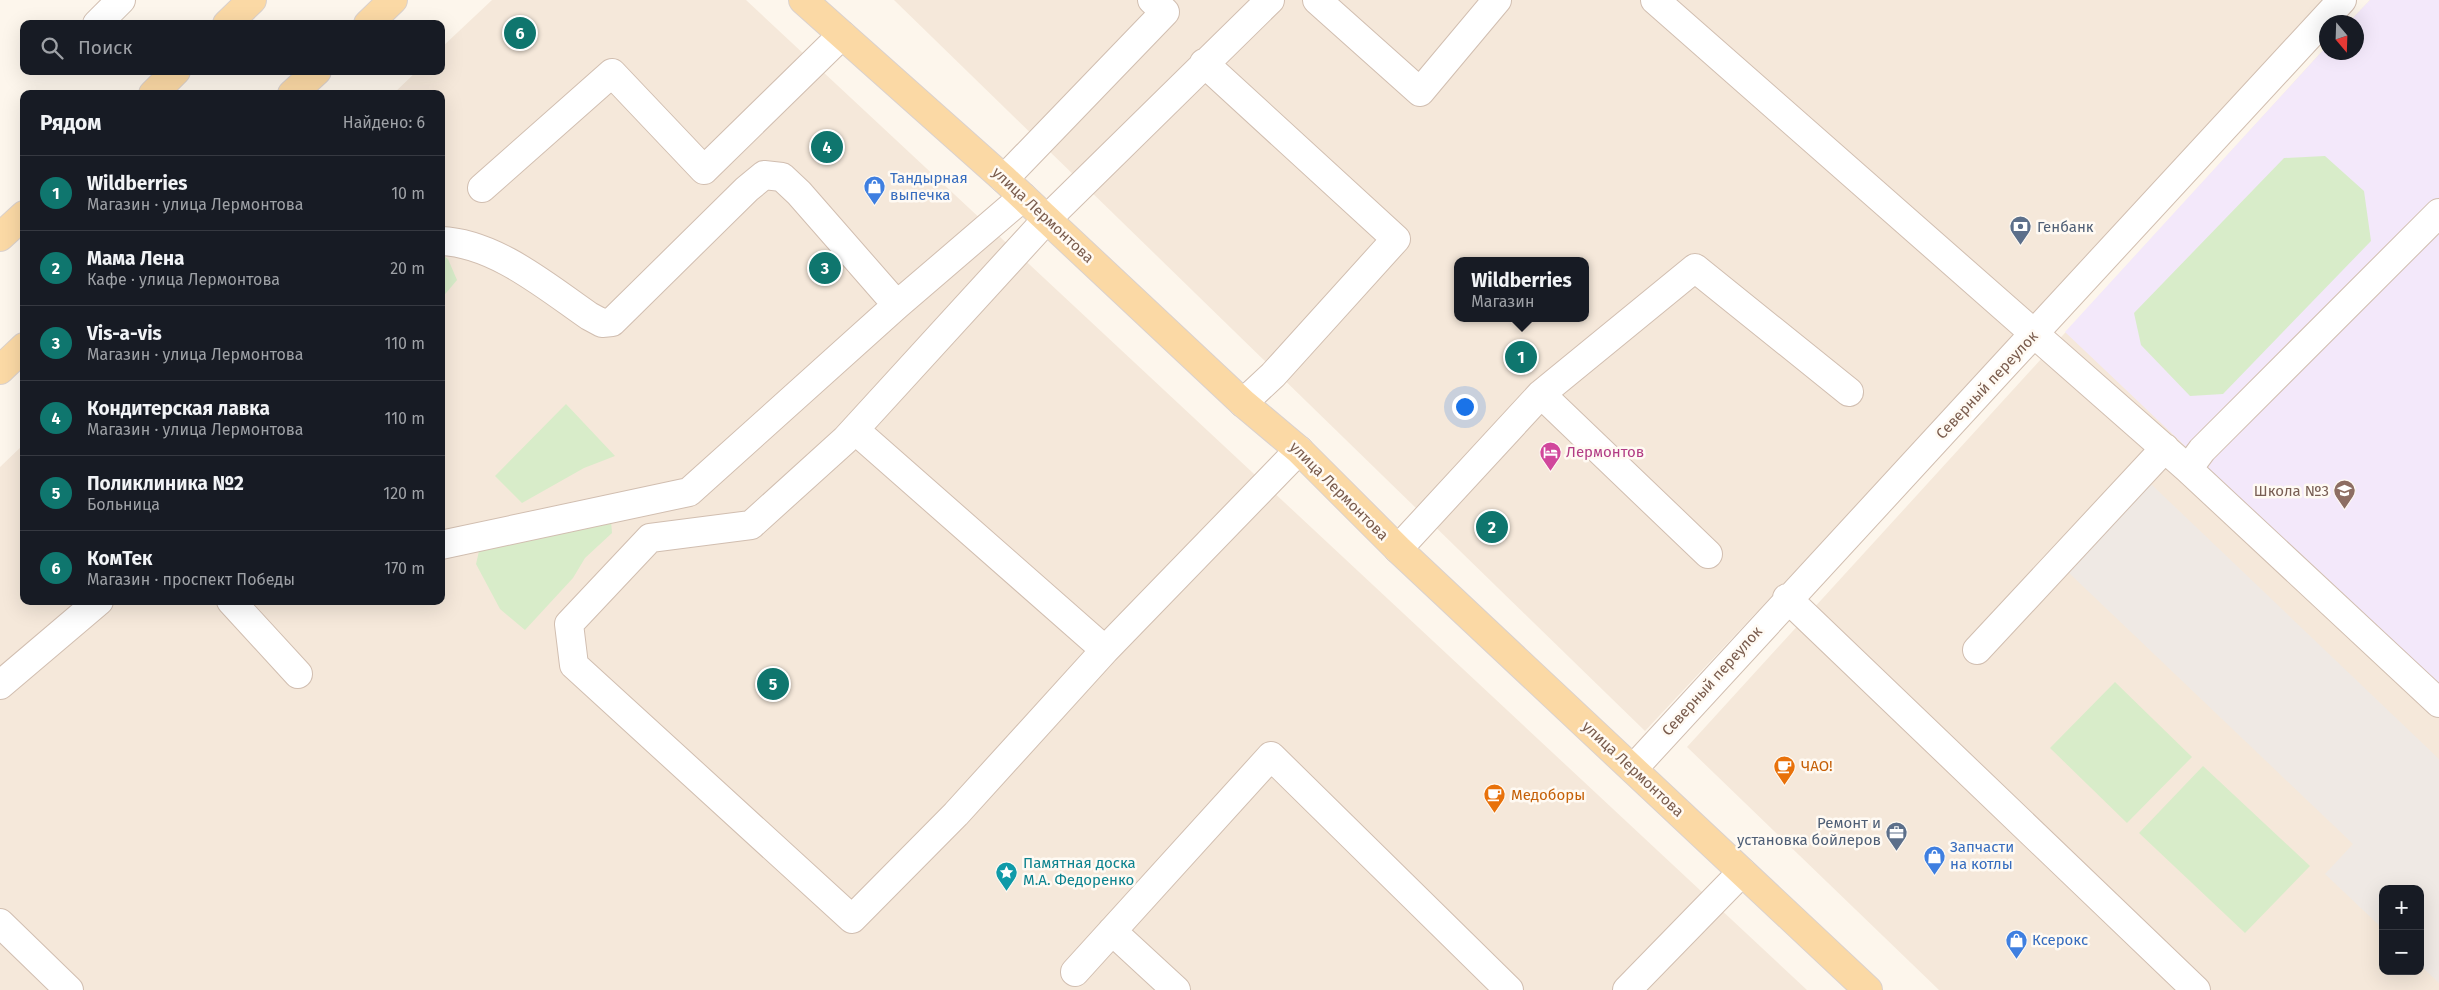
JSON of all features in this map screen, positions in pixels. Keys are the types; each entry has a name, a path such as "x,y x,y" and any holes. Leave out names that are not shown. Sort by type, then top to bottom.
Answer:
{"main road":[{"path":"231,20 252,0"},
{"path":"372,20 393,0"},
{"name":"улица Лермонтова","path":"804,0 1014,188 1243,403 1299,450 1398,549 1868,990"},
{"path":"156,90 172,75"},
{"path":"296,90 312,75"},
{"path":"0,237 20,219"},
{"path":"0,370 20,351"}],"street":[{"path":"101,20 122,0"},
{"path":"445,544 689,492 897,305 1014,188 1165,12 1152,0"},
{"path":"1270,0 1047,219 854,430 751,525 650,538 569,624 574,665 852,919 956,814 1105,650 1299,450"},
{"path":"1317,0 1420,92 1497,0"},
{"path":"1655,0 2165,448 2439,703"},
{"name":"Северный переулок","path":"1633,769 1788,598 2035,335 2342,0"},
{"path":"482,188 612,73 704,170 842,34"},
{"path":"1204,63 1396,239 1273,375 1243,403"},
{"path":"445,241 458,242 517,266 589,316 602,322 612,322 748,188 764,175 782,177 799,193 897,305"},
{"path":"2188,469 2202,450 2439,213"},
{"path":"1398,549 1541,394 1695,268 1849,392"},
{"path":"1541,394 1708,554"},
{"path":"854,430 1105,650"},
{"path":"1977,650 2165,448"},
{"path":"1788,598 2196,990"},
{"path":"0,686 94,605"},
{"path":"235,605 298,674"},
{"path":"1075,972 1271,756 1509,990"},
{"path":"1628,990 1742,872"},
{"path":"0,923 69,990"},
{"path":"1112,931 1176,990"}],"shaded area":[{"path":"492,0 746,0 1807,990 0,990 0,467 20,448 20,605 445,605 445,90 397,90 413,75 445,75 445,44"},
{"path":"894,0 2327,0 2259,77 1645,731"},
{"path":"2370,0 2439,0 2439,990 1939,990 1687,747 2319,55 2319,60 2364,60 2364,15 2356,15"},
{"name":"Школа №3","path":"2370,0 2439,0 2439,687 2065,332 2319,55 2319,60 2364,60 2364,15 2356,15"},
{"path":"2151,484 2439,759 2439,983 2424,969 2424,885 2379,885 2379,925 2325,874 2353,844 2068,572"}],"green space":[{"path":"2325,156 2364,191 2371,241 2223,394 2190,396 2141,345 2134,313 2284,158"},
{"path":"445,257 448,259 457,280 445,294"},
{"path":"566,404 615,456 584,468 522,503 495,476"},
{"path":"611,521 612,533 585,558 573,578 525,630 500,609 476,564 480,547"},
{"path":"2115,682 2192,757 2127,823 2050,748"},
{"path":"2203,766 2310,866 2245,933 2139,833"}],"place":[{"name":"КомТек","path":"520,33"},
{"name":"Кондитерская лавка","path":"827,147"},
{"name":"Тандырная выпечка","path":"874,206"},
{"name":"Генбанк","path":"2021,246"},
{"name":"Vis-a-vis","path":"825,268"},
{"name":"Wildberries","path":"1521,357"},
{"name":"Лермонтов","path":"1550,471"},
{"name":"Школа №3","path":"2345,510"},
{"name":"Мама Лена","path":"1492,527"},
{"name":"Поликлиника №2","path":"773,684"},
{"name":"ЧАО!","path":"1785,785"},
{"name":"Медоборы","path":"1495,814"},
{"name":"Ремонт и установка бойлеров","path":"1897,851"},
{"name":"Запчасти на котлы","path":"1934,875"},
{"name":"Памятная доска М.А. Федоренко","path":"1007,891"},
{"name":"Ксерокс","path":"2016,959"}]}
